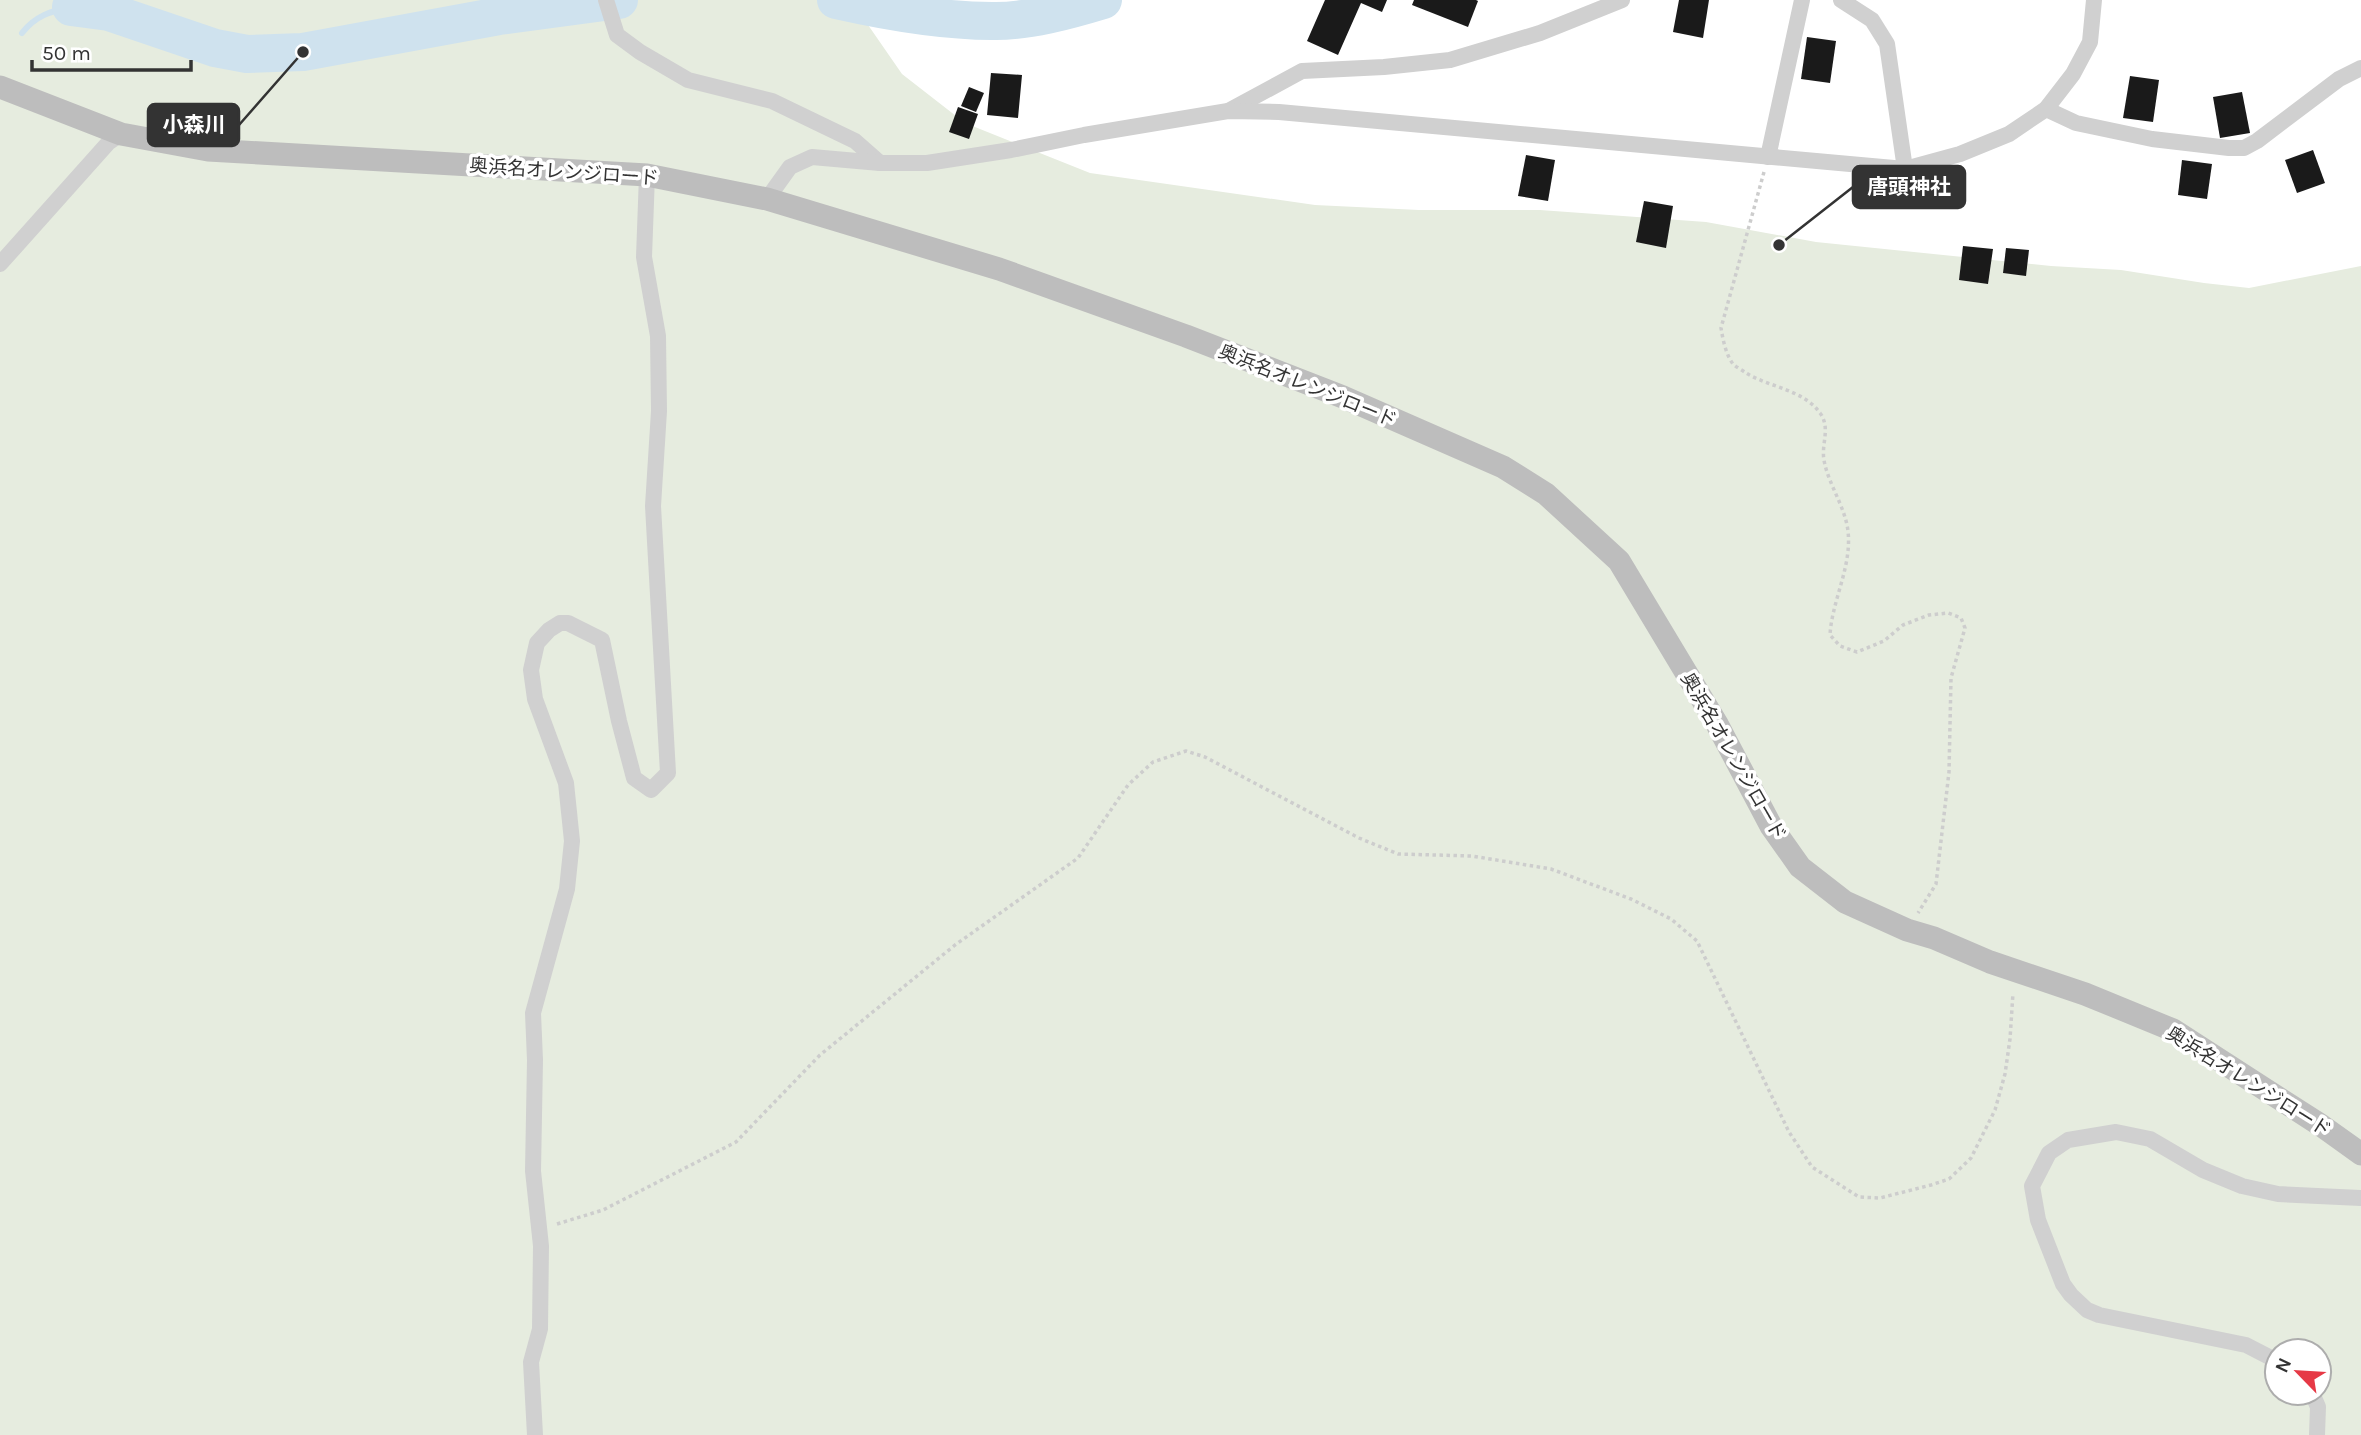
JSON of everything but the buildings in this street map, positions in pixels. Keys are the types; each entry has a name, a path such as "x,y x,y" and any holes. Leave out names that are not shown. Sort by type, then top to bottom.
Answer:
{"street":[{"path":"606,0 617,35 640,52 688,80 772,101 844,135 880,163"},
{"path":"1228,111 1302,71 1450,60 1540,33 1622,0"},
{"path":"1768,157 1802,0"},
{"path":"1841,0 1872,20 1887,44 1905,169"},
{"path":"767,199 790,167 812,157 880,163 927,163 1228,111 1279,112 1905,169 1960,154 2008,134 2046,108 2073,74 2090,43 2094,0"},
{"path":"2046,108 2076,123 2127,134 2244,148 2258,141 2339,79 2361,68"},
{"name":"奥浜名オレンジロード","path":"0,87 121,134 221,151 647,175 767,199 999,269 1186,336 1343,397 1503,467 1546,495 1619,561 1717,724 1772,826 1800,867 1845,902 1907,930 2085,994 2174,1030 2361,1154"},
{"path":"0,264 109,142 121,134"},
{"path":"535,1435 531,1362 540,1329 540,1229 533,1171 533,1013 567,889 572,841 566,783 535,699 531,670 537,643 549,630 560,623 568,623 602,640 634,778 651,790 668,774 653,506 659,411 658,336 645,257 647,175"},
{"path":"2263,1354 2246,1345 2099,1315 2087,1310 2071,1295 2063,1284 2038,1220 2032,1186 2049,1153 2068,1140 2116,1132 2150,1139 2203,1170 2242,1186 2278,1194 2361,1198"},
{"path":"2316,1435 2318,1407"}],"path":[{"path":"1768,157 1721,328 1733,364 1762,382 1781,387 1807,401 1820,413 1825,424 1824,458 1848,530 1846,568 1831,614 1830,635 1840,646 1857,652 1884,641 1903,625 1928,615 1948,613 1961,618 1965,628 1951,678 1949,772 1936,884 1907,930"},
{"path":"540,1229 603,1210 736,1142 830,1046 955,945 1078,858 1128,785 1153,762 1186,751 1205,757 1359,838 1398,854 1472,856 1551,869 1631,899 1671,919 1697,942 1789,1132 1812,1167 1859,1197 1880,1198 1950,1179 1970,1158 1995,1110 2005,1074 2014,970"}],"shaded area":[{"path":"0,0 864,0 866,22 902,74 965,123 1090,173 1315,205 1419,210 1540,210 1706,222 1816,242 2051,266 2121,270 2249,288 2361,266 2361,1435 0,1435"}],"waterway":[{"path":"71,7 109,12 215,48 247,54 303,52 499,16 619,0"},
{"path":"836,0 913,15 992,21 1034,17 1103,0"},
{"path":"22,33 32,22 44,15 71,7"}],"place":[{"name":"小森川","path":"303,52"},
{"name":"唐頭神社","path":"1779,245"}]}
